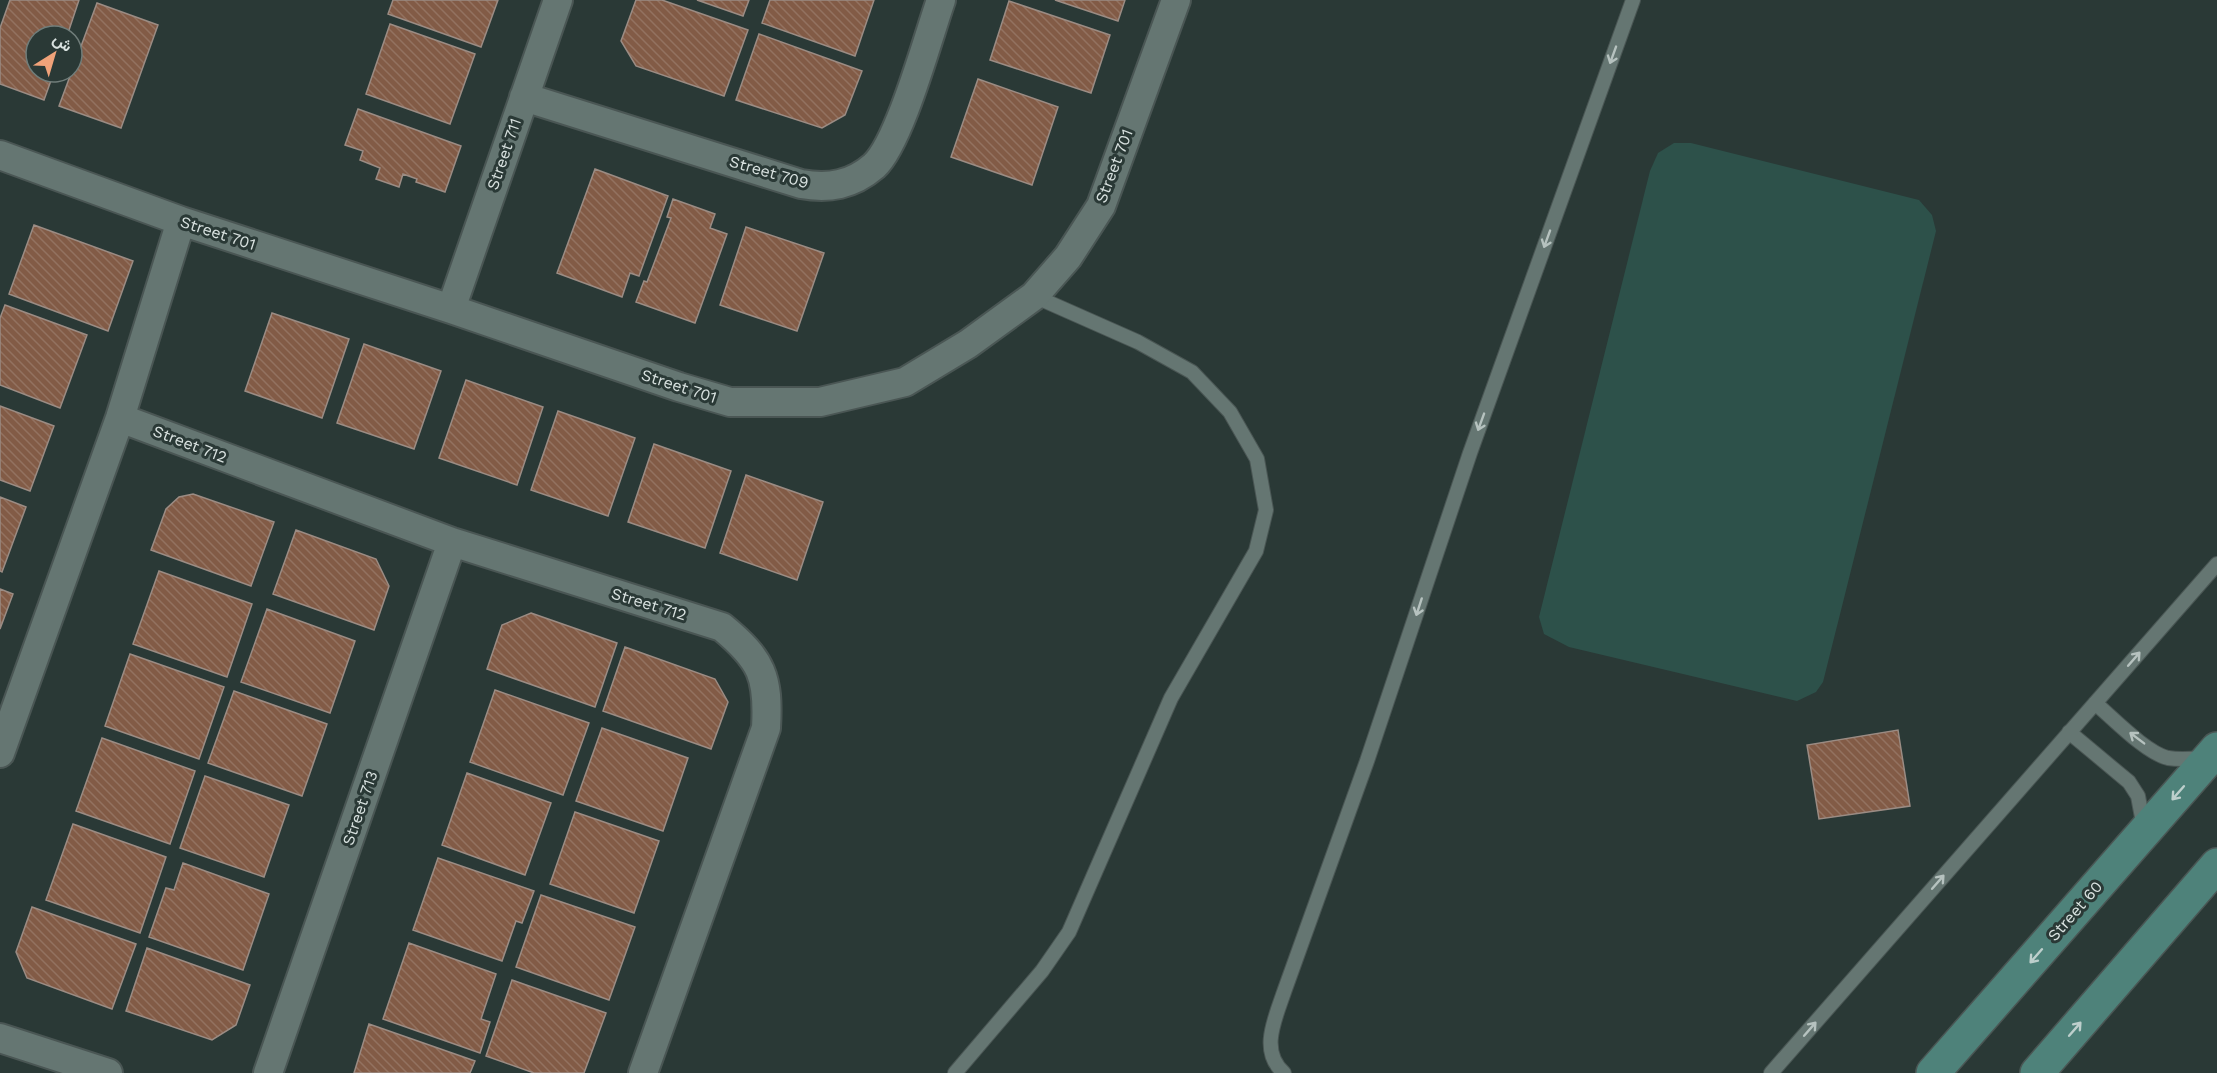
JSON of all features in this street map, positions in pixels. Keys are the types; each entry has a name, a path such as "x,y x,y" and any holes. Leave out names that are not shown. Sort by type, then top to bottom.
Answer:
{"main road":[{"name":"Street 60","path":"1934,1073 2213,753"},
{"path":"2037,1073 2217,864"}],"street":[{"name":"Street 711","path":"451,309 558,0"},
{"name":"Street 709","path":"524,97 801,184 827,188 853,179 875,165 894,136 941,0"},
{"name":"Street 701","path":"0,155 181,221 730,402 820,402 905,382 968,344 1034,296 1068,257 1101,206 1176,0"},
{"path":"2,739 120,418 181,221"},
{"name":"Street 712","path":"120,418 452,542 722,627 748,648 761,670 768,700 766,728 643,1073"},
{"name":"Street 713","path":"268,1073 452,542"},
{"path":"0,1038 108,1073"}],"lane":[{"path":"1284,1073 1271,1057 1271,1045 1272,1031 1284,992 1367,761 1470,453 1633,0"},
{"path":"955,1073 1042,971 1069,932 1171,698 1256,550 1266,510 1257,459 1230,412 1192,372 1138,342 1034,296"},
{"path":"1771,1073 2217,564"},
{"path":"2095,703 2165,757 2184,760 2213,753"},
{"path":"2069,732 2129,782 2138,796 2144,833"}],"green space":[{"path":"1674,143 1691,143 1919,200 1932,215 1936,231 1823,682 1816,692 1797,701 1569,647 1544,634 1539,617 1650,171 1658,153"}],"building":[{"path":"10,0 79,0 71,24 24,24 24,84 50,84 44,100 0,84 0,28"},
{"path":"393,0 498,0 481,47 388,14"},
{"path":"636,0 662,0 748,30 724,96 636,66 621,41"},
{"path":"697,0 749,0 743,16"},
{"path":"770,0 874,0 855,56 762,23"},
{"path":"1055,0 1125,0 1118,21"},
{"path":"1009,1 1110,35 1091,93 990,60"},
{"path":"97,3 158,25 121,128 59,106 67,84 84,84 84,38"},
{"path":"390,24 475,54 450,124 366,94"},
{"path":"759,34 862,71 845,115 822,128 736,100"},
{"path":"978,79 1058,107 1032,185 951,157"},
{"path":"358,109 461,146 445,192 416,182 417,179 403,174 399,187 376,179 380,168 360,160 363,151 345,145"},
{"path":"595,169 668,196 639,276 630,273 622,297 557,273"},
{"path":"673,199 715,214 710,228 727,234 695,323 636,302 644,281 647,282 671,218 667,217"},
{"path":"34,225 133,261 108,331 9,294"},
{"path":"746,227 824,253 797,331 720,305"},
{"path":"5,305 87,335 60,408 0,385 0,318"},
{"path":"272,313 349,339 322,418 245,391"},
{"path":"364,344 441,371 414,449 337,423"},
{"path":"466,380 543,407 517,485 439,458"},
{"path":"0,406 54,426 30,491 0,480"},
{"path":"558,411 635,438 608,516 531,490"},
{"path":"654,444 731,471 705,548 628,522"},
{"path":"746,475 823,502 797,580 720,553"},
{"path":"193,494 274,522 251,586 151,550 166,509 179,497"},
{"path":"0,497 26,507 2,572 0,571"},
{"path":"296,530 376,559 389,586 374,630 273,594"},
{"path":"159,571 252,604 227,677 133,644"},
{"path":"0,589 13,594 0,629"},
{"path":"267,609 355,641 330,713 241,682"},
{"path":"531,613 617,643 595,707 487,669 502,625"},
{"path":"625,647 715,679 728,702 711,749 603,711"},
{"path":"130,654 224,687 199,759 105,726"},
{"path":"495,690 589,723 563,795 470,762"},
{"path":"234,691 327,724 302,796 208,763"},
{"path":"602,728 688,758 663,831 576,801"},
{"path":"1898,730 1910,806 1819,819 1807,745"},
{"path":"102,738 195,771 170,844 76,811"},
{"path":"467,773 551,803 525,875 442,845"},
{"path":"205,776 289,805 264,877 180,848"},
{"path":"575,812 659,841 634,913 550,884"},
{"path":"73,824 166,857 140,933 46,900"},
{"path":"438,858 534,891 522,923 516,921 502,961 413,930"},
{"path":"183,863 269,894 243,970 149,937 166,888 174,890"},
{"path":"541,895 635,927 609,1000 516,967"},
{"path":"32,907 136,944 112,1009 27,978 16,952"},
{"path":"409,943 496,974 481,1019 490,1022 480,1053 383,1019"},
{"path":"147,948 250,985 236,1025 212,1040 126,1011"},
{"path":"512,980 606,1013 584,1073 534,1073 486,1056"},
{"path":"369,1024 475,1061 470,1073 354,1073"}]}
